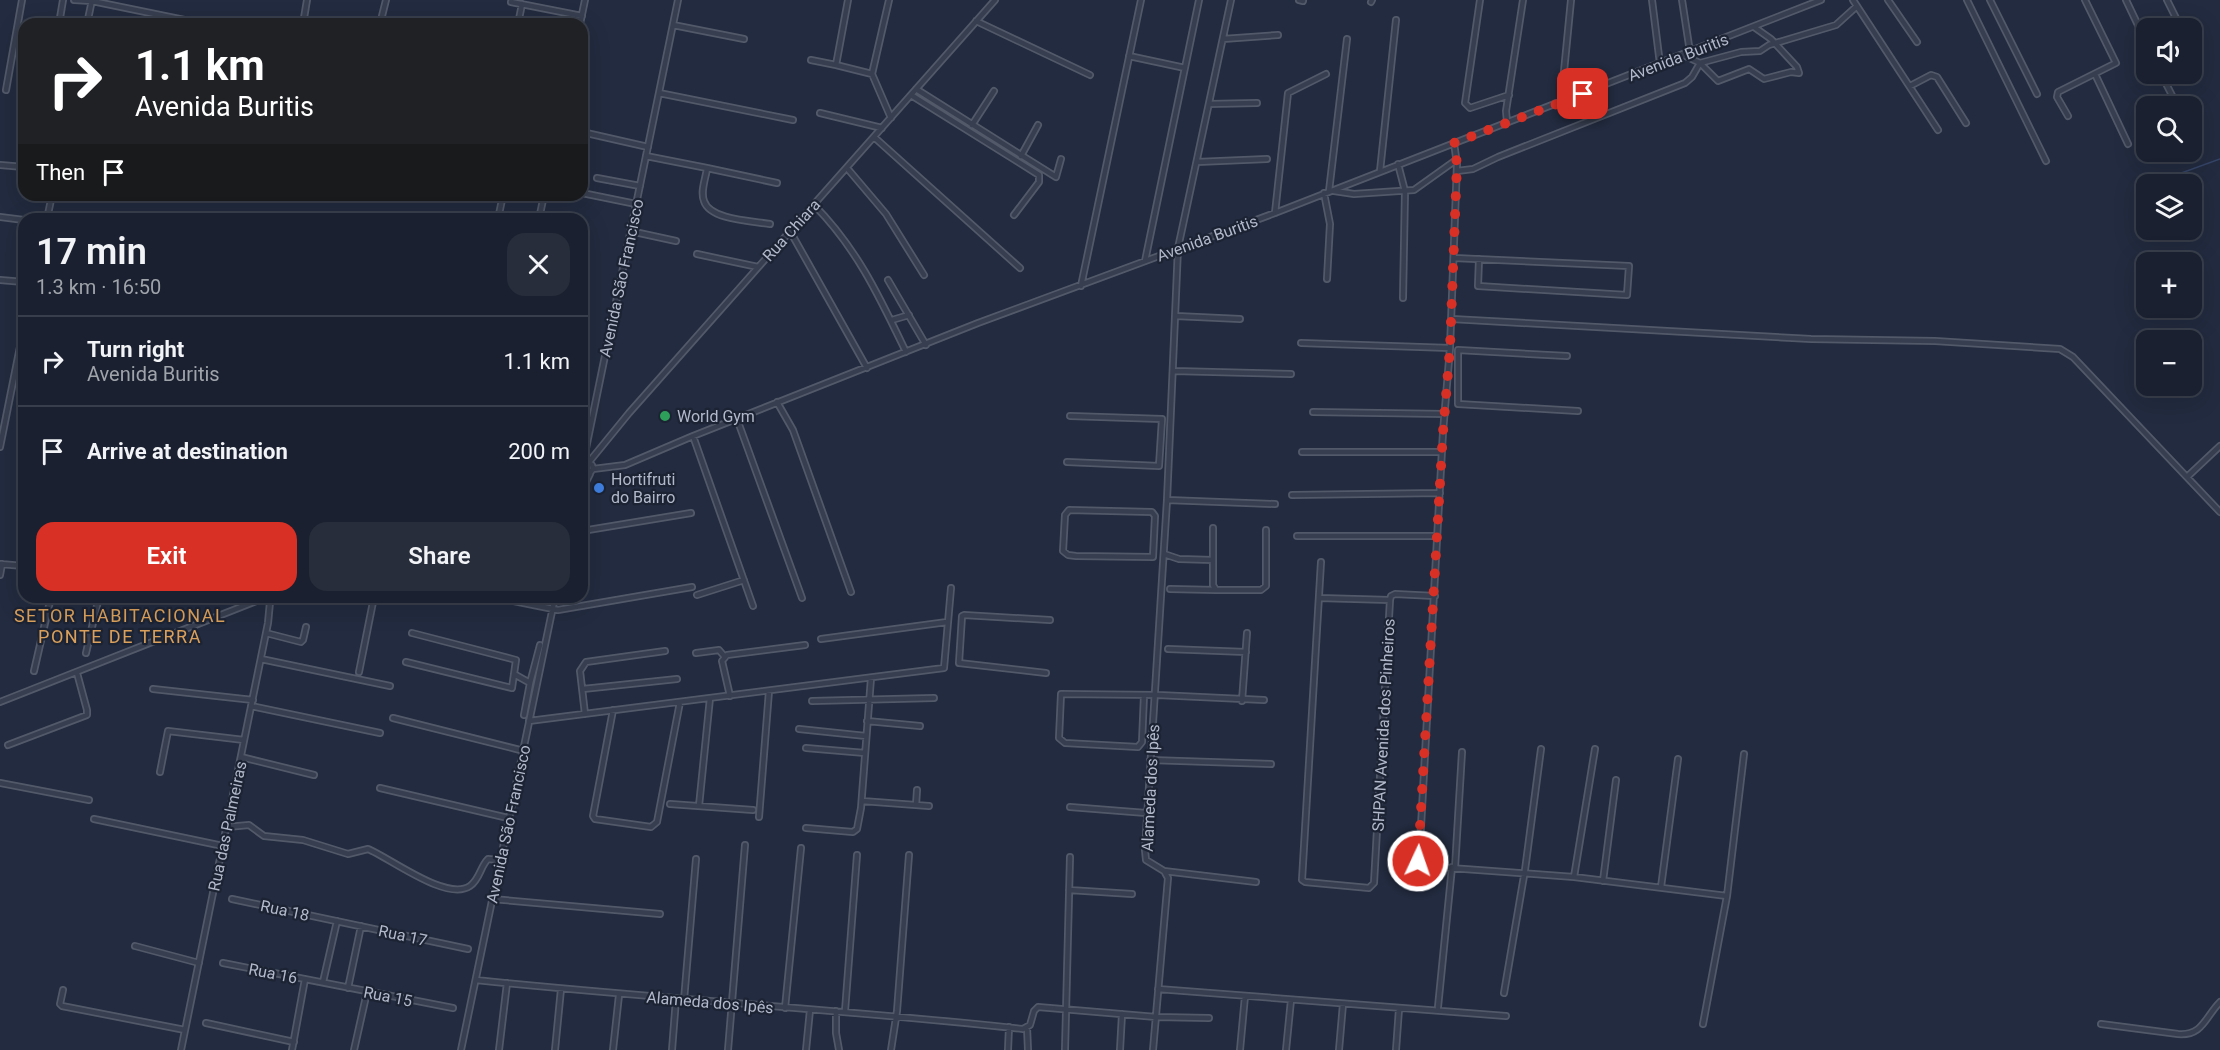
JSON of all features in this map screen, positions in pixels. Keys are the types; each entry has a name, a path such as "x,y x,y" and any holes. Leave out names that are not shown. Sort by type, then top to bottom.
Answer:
{"street":[{"path":"19,18 22,0"},
{"path":"60,18 63,0"},
{"path":"74,0 92,1 175,18"},
{"path":"304,18 308,0"},
{"path":"382,18 386,0"},
{"path":"511,2 582,16 585,0"},
{"name":"Avenida São Francisco","path":"588,443 678,0"},
{"path":"836,65 848,0"},
{"path":"889,0 872,74 891,118"},
{"name":"Rua Chiara","path":"588,459 995,0"},
{"path":"1081,286 1141,0"},
{"path":"1145,261 1199,0"},
{"name":"Alameda dos Ipês","path":"1153,1050 1168,876 1145,858 1146,813 1176,371 1178,248 1231,0"},
{"path":"1480,0 1465,103 1470,108 1509,95"},
{"path":"1507,122 1523,0"},
{"path":"1561,102 1571,0"},
{"path":"1652,0 1660,64"},
{"path":"1682,0 1690,52"},
{"name":"Avenida Buritis","path":"588,472 625,465 978,322 1275,213 1754,27 1808,2 1821,0"},
{"path":"1853,0 1938,130"},
{"path":"1888,0 1917,42"},
{"path":"1966,0 2046,161"},
{"path":"1990,0 2037,94"},
{"path":"2068,116 2056,94 2073,83 2116,63 2085,0"},
{"path":"2126,0 2136,21"},
{"path":"2167,0 2176,18"},
{"path":"88,18 92,1"},
{"path":"520,18 525,3"},
{"path":"1457,171 1473,169 1685,83 1692,77 1700,63 1742,52 1760,51 1769,45 1836,25 1857,6"},
{"path":"1380,171 1396,20"},
{"path":"976,21 1090,75"},
{"path":"6,90 18,22"},
{"path":"673,25 744,39"},
{"path":"1683,55 1700,63 1718,81 1749,69 1764,79 1791,72 1798,73 1797,67 1776,44 1754,27"},
{"path":"1223,39 1278,35"},
{"path":"1327,279 1330,224 1328,192 1347,39"},
{"path":"1129,56 1185,68"},
{"path":"811,60 872,74"},
{"path":"1275,213 1288,93 1326,74"},
{"path":"2095,74 2128,144"},
{"path":"1910,86 1931,75 1938,77 1966,123"},
{"path":"916,90 1056,177 1061,159"},
{"path":"972,125 994,91"},
{"path":"659,93 793,120"},
{"path":"911,95 1039,175 1040,182 1014,215"},
{"path":"1209,104 1257,103"},
{"path":"820,113 882,128"},
{"path":"1021,156 1038,125"},
{"path":"588,133 648,147"},
{"path":"874,137 1020,268"},
{"path":"1454,143 1457,171 1452,318 1418,859 1423,866 1574,877 1727,896"},
{"path":"646,156 777,183"},
{"path":"1197,162 1267,159"},
{"path":"1328,192 1354,194 1414,190 1456,160"},
{"path":"1398,164 1405,190 1402,298"},
{"path":"0,165 18,166"},
{"path":"708,168 703,192 708,208 716,215 770,224"},
{"path":"847,168 886,214 924,275"},
{"path":"597,178 640,186"},
{"path":"588,194 636,204"},
{"path":"814,205 849,244 892,320 906,352"},
{"path":"0,218 18,220"},
{"path":"630,231 676,241"},
{"path":"790,231 867,368"},
{"path":"697,255 758,267"},
{"path":"1454,258 1479,259 1629,266 1627,295 1478,286 1479,259"},
{"path":"0,280 18,282"},
{"path":"888,280 926,345"},
{"path":"892,320 909,315"},
{"path":"1176,316 1240,319"},
{"path":"1452,318 1811,339 1935,341 2060,349 2073,357 2220,512"},
{"path":"1301,343 1450,348"},
{"path":"1458,404 1458,350 1567,356"},
{"path":"0,447 2,426 18,354"},
{"path":"1176,371 1291,374"},
{"path":"777,402 793,430 851,592"},
{"path":"1313,412 1445,412 1458,404 1578,411"},
{"path":"1067,462 1159,466 1162,419 1070,416"},
{"path":"737,419 801,598"},
{"path":"693,436 753,606"},
{"path":"1160,444 1170,442"},
{"path":"2187,477 2220,446"},
{"path":"1302,452 1442,452"},
{"path":"588,464 592,465 588,479"},
{"path":"1292,495 1440,493"},
{"path":"1167,500 1275,504"},
{"path":"1069,510 1152,512 1155,516 1154,537 1153,557 1150,559 1076,556 1068,555 1063,551 1065,515 1069,510"},
{"path":"588,530 691,513"},
{"path":"1213,528 1213,585 1216,590"},
{"path":"1170,589 1264,589 1266,530"},
{"path":"1297,536 1437,536"},
{"path":"1154,537 1165,538"},
{"path":"1164,554 1179,559 1213,560"},
{"path":"1319,598 1321,562"},
{"path":"0,575 1,564 18,565"},
{"path":"697,595 744,580"},
{"path":"521,603 552,610 692,586"},
{"path":"529,721 944,669 951,588"},
{"path":"1390,600 1395,594 1435,596"},
{"name":"SHPAN Avenida dos Pinheiros","path":"1319,598 1390,600 1374,885 1369,888 1305,882 1302,876 1319,598"},
{"path":"34,671 50,603"},
{"path":"86,653 98,603"},
{"path":"0,702 251,603"},
{"name":"Rua das Palmeiras","path":"181,1050 271,603"},
{"path":"359,672 373,603"},
{"name":"Avenida São Francisco","path":"461,1050 554,603"},
{"path":"959,663 962,616 964,615 1050,620"},
{"path":"821,639 947,622"},
{"path":"266,633 301,642 306,627"},
{"path":"406,662 512,688 516,660 412,633"},
{"path":"1242,701 1247,633"},
{"path":"524,715 540,645"},
{"path":"725,657 805,645"},
{"path":"1168,649 1246,652"},
{"path":"696,653 719,650 725,657"},
{"path":"585,714 580,671 586,662 665,651"},
{"path":"725,657 723,661 730,696"},
{"path":"261,659 390,686"},
{"path":"945,662 1046,673"},
{"path":"8,745 87,715 77,673"},
{"path":"514,674 536,686"},
{"path":"806,828 855,831 861,801 871,678"},
{"path":"583,689 677,679"},
{"path":"153,689 252,703 380,733"},
{"path":"759,818 769,691"},
{"path":"1144,695 1142,742 1138,747 1065,743 1059,738 1061,694 1155,695 1242,701 1264,700"},
{"path":"812,701 934,698"},
{"path":"699,806 710,699"},
{"path":"613,711 593,813 595,819 649,827 654,826 657,822 680,702"},
{"path":"393,718 524,751"},
{"path":"867,721 920,726"},
{"path":"800,729 866,736"},
{"path":"160,772 168,731 244,740"},
{"path":"806,748 865,753"},
{"path":"1504,993 1524,874 1541,749"},
{"path":"1574,877 1595,749"},
{"path":"1438,1006 1453,868 1462,752"},
{"path":"1703,1024 1727,896 1744,754"},
{"path":"241,757 314,775"},
{"path":"1150,759 1271,764"},
{"path":"1661,887 1678,759"},
{"path":"1603,881 1616,780"},
{"path":"0,783 88,800"},
{"path":"380,788 508,818"},
{"path":"916,805 917,790"},
{"path":"861,801 929,806"},
{"path":"670,804 753,810"},
{"path":"1070,807 1146,813"},
{"path":"94,819 223,846"},
{"path":"227,827 249,825 264,836 303,840 350,855 368,849 416,877 455,889 464,889 473,884 488,860 499,860"},
{"path":"728,1050 745,844"},
{"path":"785,1008 801,848"},
{"path":"844,1011 857,855"},
{"path":"891,1050 909,855"},
{"path":"1065,1050 1070,857"},
{"path":"684,1000 696,859"},
{"path":"1164,871 1256,882"},
{"path":"1069,890 1132,894"},
{"path":"492,898 660,914"},
{"name":"Rua 18","path":"232,899 337,921"},
{"path":"323,982 337,921"},
{"name":"Rua 17","path":"337,921 468,949"},
{"path":"348,988 361,926"},
{"path":"135,946 199,963"},
{"name":"Rua 16","path":"223,963 323,982"},
{"path":"292,1050 305,979"},
{"name":"Alameda dos Ipês","path":"476,980 684,1000 1028,1027"},
{"name":"Rua 15","path":"323,982 453,1008"},
{"path":"499,1050 507,983"},
{"path":"555,1050 561,989"},
{"path":"1158,989 1506,1016"},
{"path":"63,990 60,1004 62,1006 185,1030"},
{"path":"354,1050 367,992"},
{"path":"613,1050 619,994"},
{"path":"1240,1050 1245,996"},
{"path":"672,1050 676,999"},
{"path":"1286,1050 1291,1000"},
{"path":"2101,1024 2191,1034 2199,1029 2220,1002"},
{"path":"1339,1050 1342,1004"},
{"path":"1028,1050 1028,1027 1037,1008 1156,1017 1209,1018"},
{"path":"1396,1050 1399,1009"},
{"path":"806,1050 810,1010"},
{"path":"836,1011 839,1050"},
{"path":"1120,1050 1122,1014"},
{"path":"206,1023 294,1042"},
{"path":"1008,1050 1009,1027"}],"waterway":[{"path":"2179,174 2220,159"}],"place":[{"name":"World Gym","path":"665,416"},
{"name":"Hortifruti do Bairro","path":"599,488"}],"district":[{"name":"SETOR HABITACIONAL PONTE DE TERRA","path":"120,626"}],"route":[{"path":"1418,861 1443,432 1451,333 1457,164 1454,143 1583,94"}]}
